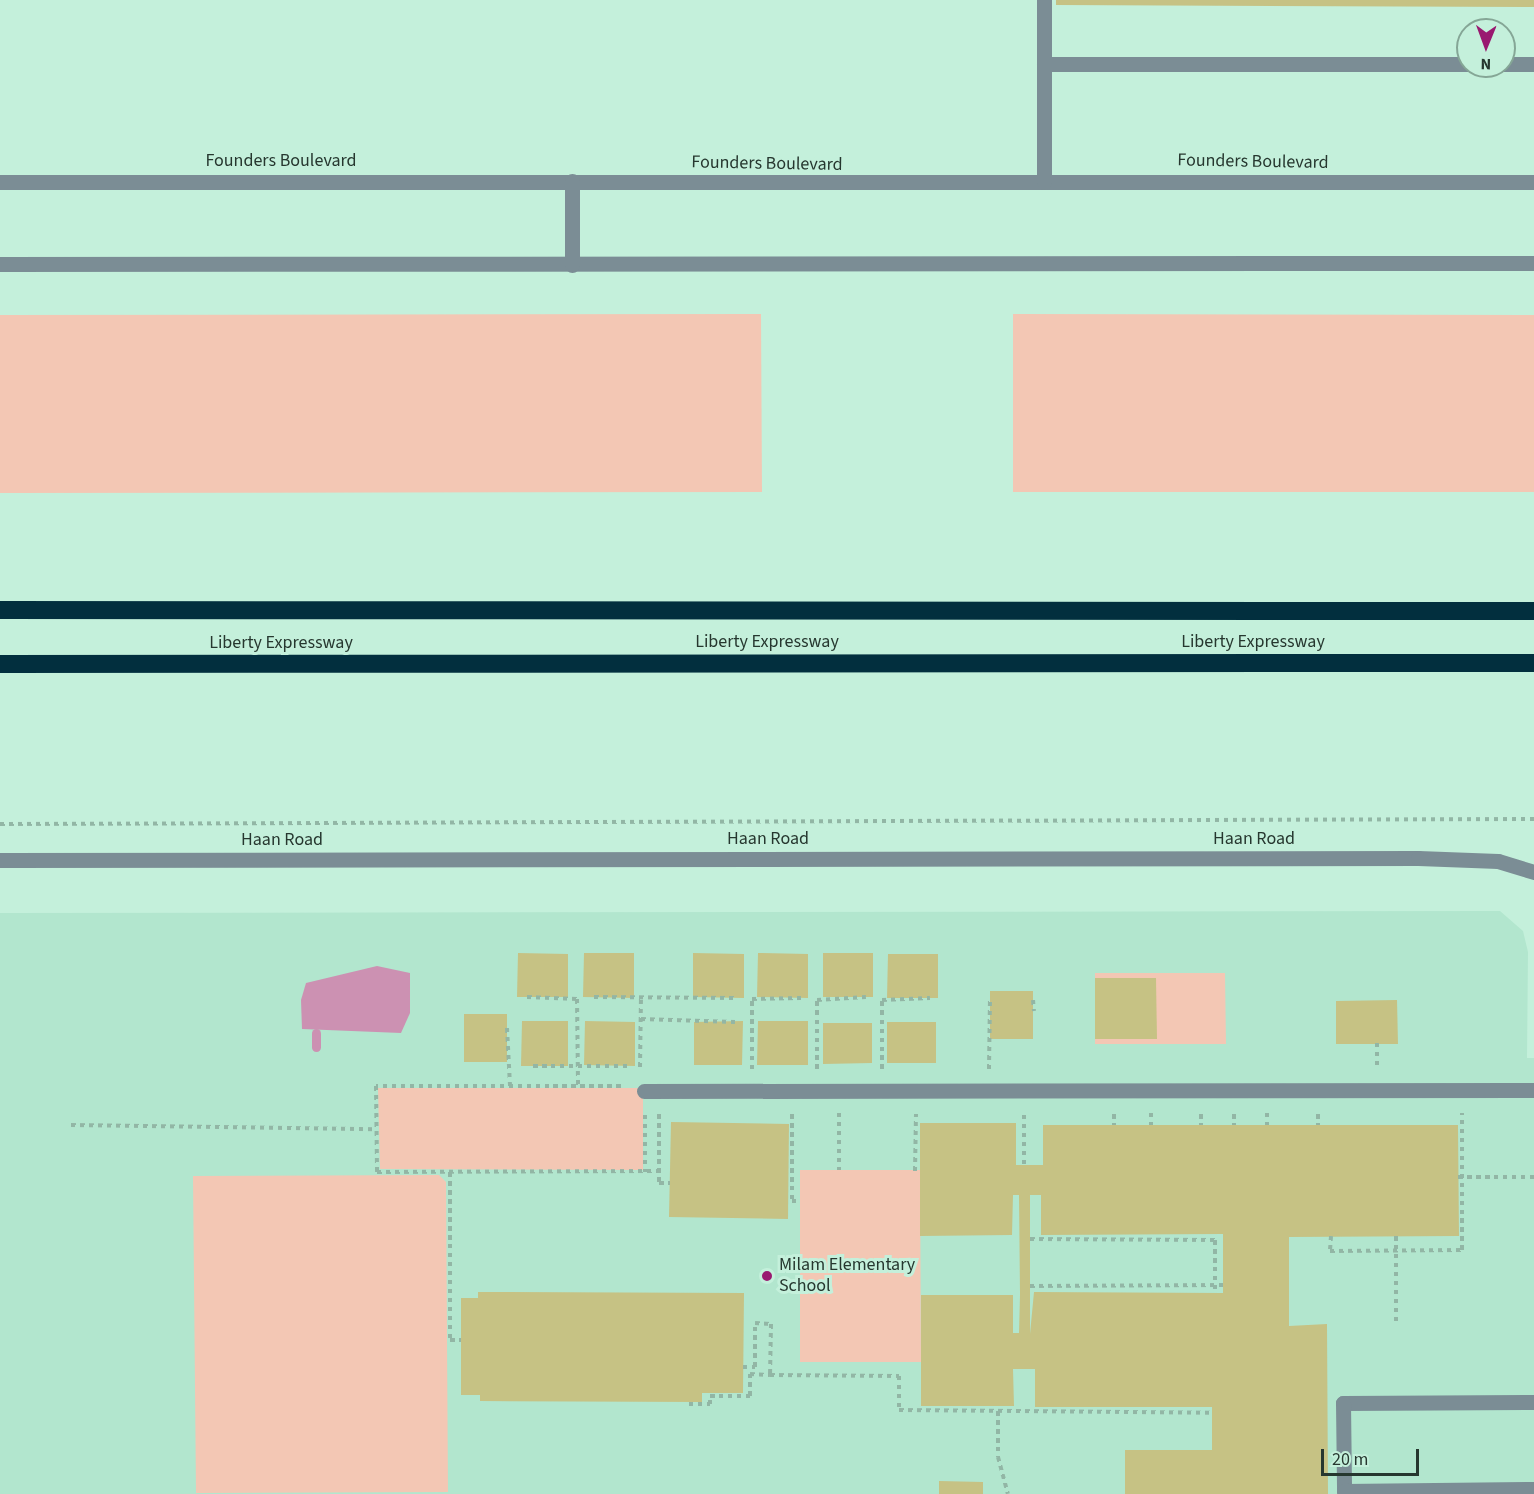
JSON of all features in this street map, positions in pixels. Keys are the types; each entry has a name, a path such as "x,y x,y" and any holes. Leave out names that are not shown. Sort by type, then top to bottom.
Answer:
{"highway":[{"name":"Liberty Expressway","path":"0,610 1534,611"},
{"name":"Liberty Expressway","path":"0,664 1534,663"}],"street":[{"path":"1044,0 1044,182"},
{"path":"1044,64 1456,64"},
{"path":"1516,64 1534,64"},
{"path":"572,181 572,265"},
{"name":"Founders Boulevard","path":"0,182 1534,182"},
{"path":"0,264 1534,263"},
{"name":"Haan Road","path":"0,860 1418,858 1498,861 1534,872"},
{"path":"642,1089 752,1091 1534,1089"},
{"path":"1534,1402 1343,1403 1344,1491 1534,1489"}],"path":[{"path":"0,824 1534,819"},
{"path":"527,997 577,999 578,1086"},
{"path":"594,997 736,998"},
{"path":"817,1091 817,1000 866,997"},
{"path":"752,1091 752,999 801,998"},
{"path":"882,1090 882,1000 930,998"},
{"path":"641,999 642,1089 578,1086 376,1086 376,1172 659,1171"},
{"path":"989,1091 990,999"},
{"path":"1033,1000 1034,1011"},
{"path":"641,1019 735,1022"},
{"path":"507,1028 510,1086"},
{"path":"533,1066 628,1066"},
{"path":"645,1172 644,1107 659,1107 659,1183 670,1183"},
{"path":"792,1107 792,1201 800,1201"},
{"path":"827,1107 850,1107"},
{"path":"838,1107 839,1170"},
{"path":"915,1170 916,1107 926,1107"},
{"path":"1013,1107 1024,1107 1024,1164"},
{"path":"1103,1107 1124,1107"},
{"path":"1142,1107 1161,1107"},
{"path":"1191,1107 1201,1107"},
{"path":"1223,1107 1234,1107"},
{"path":"1256,1107 1277,1107"},
{"path":"1308,1107 1318,1107"},
{"path":"1331,1236 1330,1251 1462,1250 1460,1177 1462,1108 1450,1107"},
{"path":"1234,1113 1234,1125"},
{"path":"71,1125 376,1129"},
{"path":"450,1172 450,1340 461,1340"},
{"path":"1460,1177 1534,1177"},
{"path":"1396,1236 1396,1324"},
{"path":"1030,1239 1215,1240 1215,1293"},
{"path":"1030,1286 1223,1285"},
{"path":"1061,1286 1061,1293"},
{"path":"1077,1286 1077,1294"},
{"path":"1108,1286 1108,1294"},
{"path":"1126,1286 1126,1294"},
{"path":"1145,1286 1145,1294"},
{"path":"743,1367 755,1367 755,1323 771,1324 770,1375"},
{"path":"689,1404 710,1404 710,1396 750,1396 750,1374 899,1376 899,1410 1212,1413"},
{"path":"998,1411 998,1457 1008,1494"}],"shaded area":[{"path":"761,314 762,492 0,493 0,315"},
{"path":"1013,314 1534,315 1534,492 1013,492"},
{"name":"Milam Elementary School","path":"1500,911 1523,931 1528,952 1527,1058 1534,1058 1534,1494 0,1494 0,913"},
{"path":"377,966 410,973 410,1013 401,1033 302,1029 301,1000 306,983"},
{"path":"1095,973 1225,973 1226,1044 1095,1044"},
{"path":"378,1088 643,1088 643,1170 380,1169"},
{"path":"800,1170 920,1170 921,1362 800,1362"},
{"path":"439,1175 446,1182 448,1492 196,1493 193,1176"}],"building":[{"path":"1056,0 1534,0 1534,7 1056,5"},
{"path":"518,953 568,954 568,997 517,997"},
{"path":"584,953 634,953 634,998 583,997"},
{"path":"693,953 744,954 744,998 693,997"},
{"path":"758,953 808,954 808,998 757,997"},
{"path":"823,953 873,953 873,997 823,997"},
{"path":"888,954 938,954 938,998 887,998"},
{"path":"1095,978 1156,978 1157,1039 1095,1039"},
{"path":"990,991 1033,991 1033,1039 990,1039"},
{"path":"1397,1000 1398,1044 1336,1044 1336,1001"},
{"path":"464,1014 507,1014 507,1062 464,1062"},
{"path":"522,1021 568,1021 568,1066 521,1066"},
{"path":"585,1021 635,1022 635,1066 584,1065"},
{"path":"743,1021 742,1065 694,1065 694,1022"},
{"path":"758,1021 808,1021 808,1065 757,1065"},
{"path":"887,1022 936,1022 936,1063 887,1063"},
{"path":"823,1023 872,1023 872,1063 823,1064"},
{"path":"671,1122 789,1124 788,1219 669,1217"},
{"path":"920,1123 1016,1123 1016,1165 1043,1165 1043,1125 1458,1125 1459,1236 1289,1237 1289,1326 1327,1324 1328,1494 1125,1494 1125,1450 1212,1450 1212,1407 1035,1407 1035,1369 1013,1369 1014,1406 921,1406 921,1295 1013,1295 1013,1333 1019,1333 1019,1195 1013,1195 1012,1235 920,1236","holes":["1030,1195 1041,1195 1041,1235 1223,1234 1223,1293 1034,1292 1030,1334"]},
{"path":"478,1292 744,1293 743,1393 702,1393 702,1402 480,1401 480,1395 461,1395 461,1298 478,1298"},
{"path":"939,1481 983,1482 983,1494 939,1494"}],"waterway":[{"path":"316,1033 316,1047"}],"place":[{"name":"Milam Elementary School","path":"767,1276"}]}
